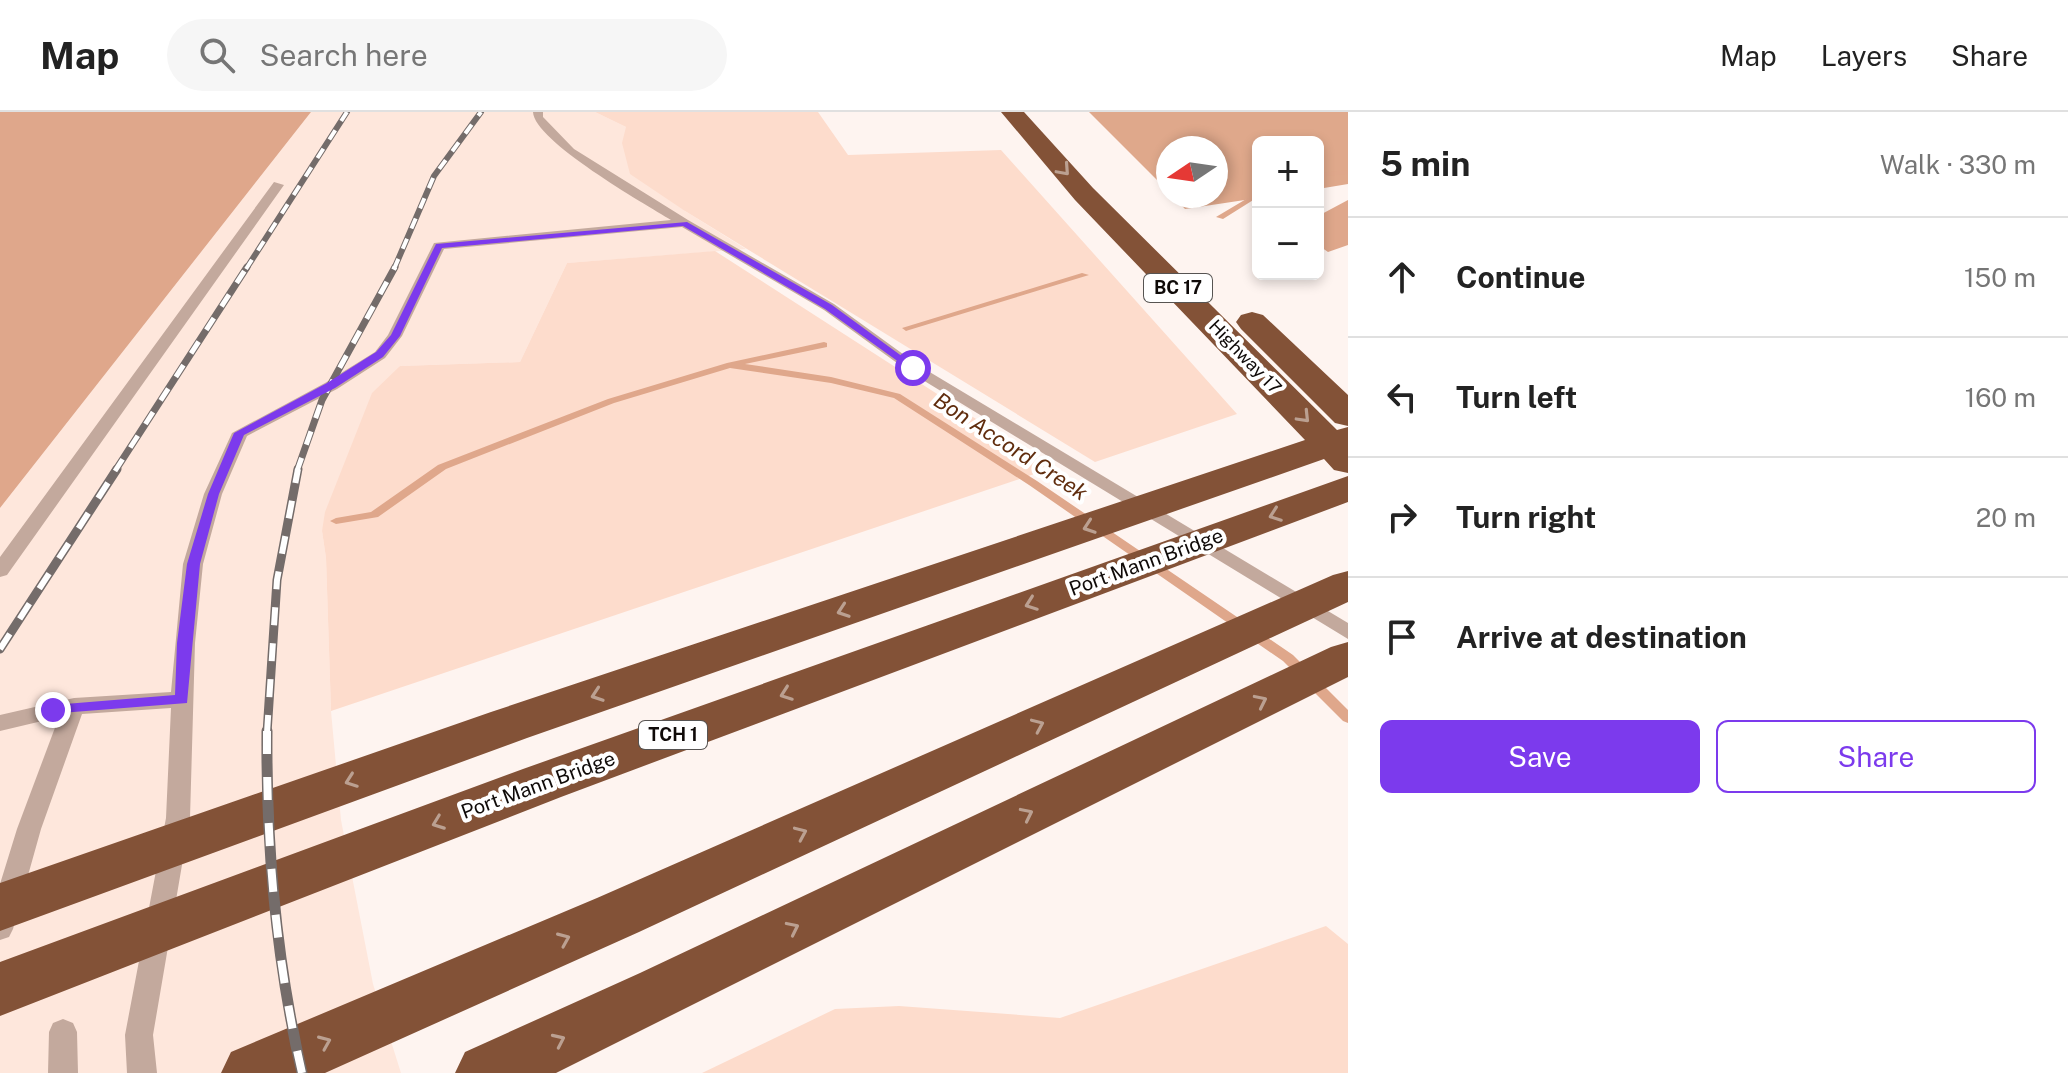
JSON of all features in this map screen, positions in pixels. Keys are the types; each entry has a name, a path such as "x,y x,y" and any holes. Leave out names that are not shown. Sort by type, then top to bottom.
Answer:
{"highway":[{"name":"Highway 17","path":"1012,112 1084,194 1348,462"},
{"path":"1042,112 1143,214"},
{"name":"Highway 17","path":"1231,301 1348,415"},
{"path":"0,907 509,725 1348,438"},
{"name":"Port Mann Bridge","path":"0,989 557,778 1348,488"},
{"path":"254,1073 618,915 1348,585"},
{"path":"488,1073 662,992 1348,658"}],"lane":[{"path":"538,112 538,118 570,151 684,223 829,307 913,368 1348,632"},
{"path":"0,571 278,185"},
{"path":"142,1073 139,1035 178,818 184,643 193,564 213,494 240,433 331,386 380,355 395,336 439,246 684,223"},
{"path":"0,723 74,706 182,699"},
{"path":"0,929 29,829 74,706"},
{"path":"63,1032 63,1073"}],"shaded area":[{"path":"0,112 311,112 0,508"},
{"path":"311,112 595,112 626,127 685,211 746,249 567,263 520,362 400,366 322,531 326,558 331,711 341,820 373,984 401,1073 0,1073 0,508"},
{"path":"595,112 818,112 848,155 1001,150 1237,414 1095,462 685,211 630,174 622,143 626,127"},
{"path":"1089,112 1348,112 1348,184 1324,188 1324,136 1252,136 1252,199 1228,203 1228,136 1156,136 1156,179"},
{"path":"1348,200 1348,245 1328,252 1324,249 1324,213"},
{"path":"715,251 1052,468 331,711 326,558 322,531 325,512 372,393 400,366 520,362 567,263"},
{"path":"1326,926 1348,944 1348,1073 702,1073 835,1009 899,1006 1060,1018"}],"waterway":[{"path":"1324,174 1348,172"},
{"path":"1220,217 1252,198"},
{"path":"906,328 1085,275"},
{"path":"738,363 824,345"},
{"name":"Bon Accord Creek","path":"336,521 374,515 442,467 611,401 730,365 831,380 897,396 1033,483 1288,658 1348,718"}],"railway":[{"path":"246,269 347,112"},
{"path":"394,268 434,176 481,112"},
{"path":"115,471 247,267"},
{"path":"297,471 322,400 394,268"},
{"path":"0,649 117,469"},
{"path":"267,733 277,580 298,469"},
{"path":"267,733 268,817 274,903 285,988 302,1073"}],"route":[{"path":"53,710 182,699 184,643 193,564 213,494 240,433 331,386 380,355 395,336 439,246 684,223 829,307 913,368"}]}
